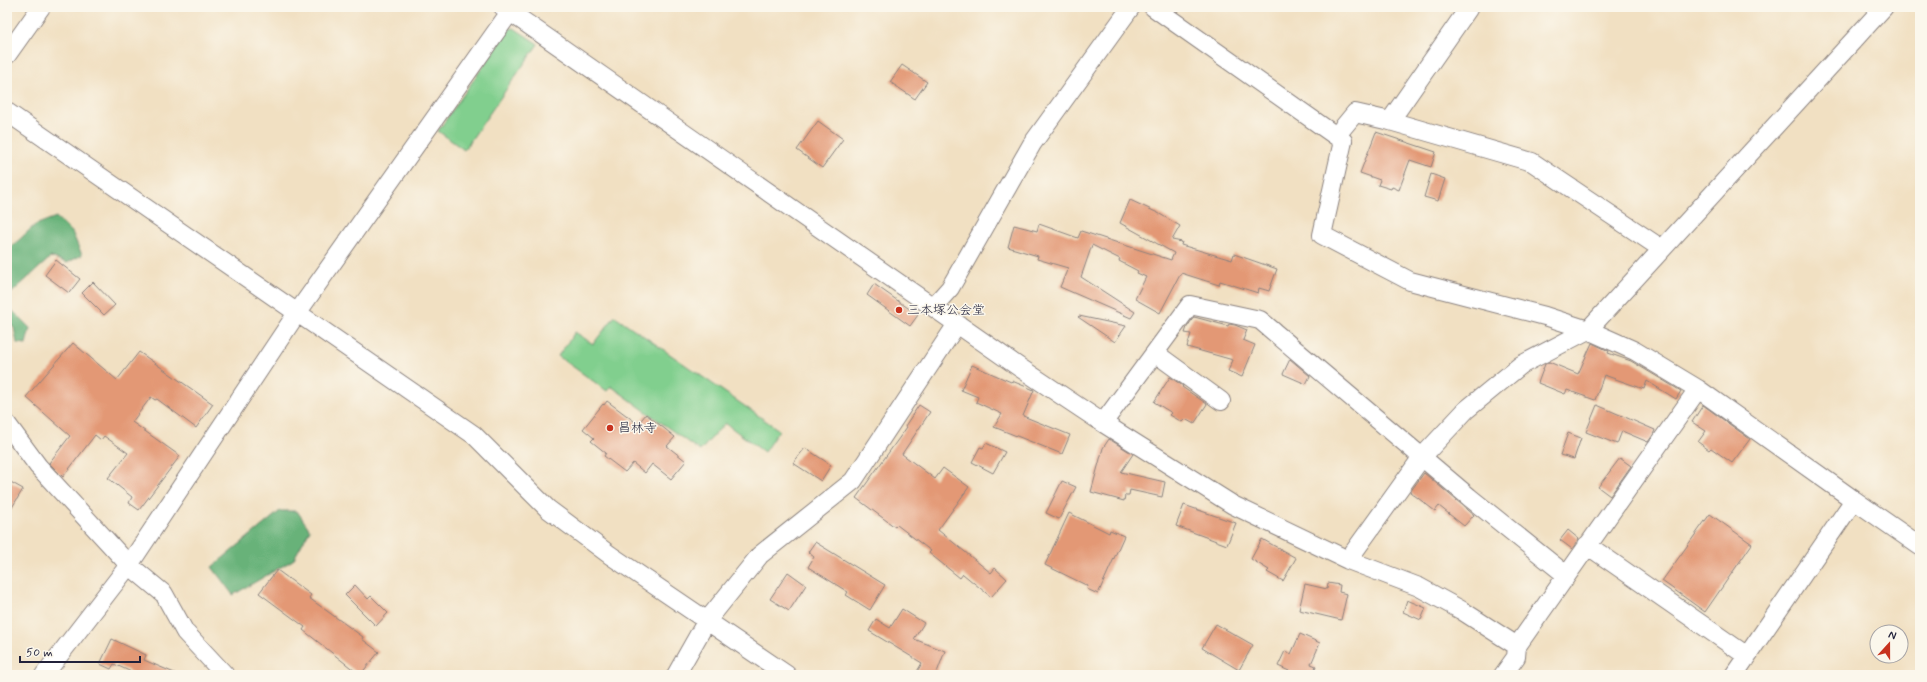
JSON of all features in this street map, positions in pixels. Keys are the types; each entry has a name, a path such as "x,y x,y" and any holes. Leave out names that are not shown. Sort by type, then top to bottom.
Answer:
{"street":[{"path":"7,55 41,7"},
{"path":"933,307 950,288 1032,144 1131,7"},
{"path":"1153,7 1343,141 1322,235 1410,281 1544,316 1588,330 1635,351 1698,389 1920,546"},
{"path":"1390,121 1468,9 1464,7"},
{"path":"1348,560 1422,457 1466,410 1522,365 1588,330 1884,7"},
{"path":"44,675 129,565 297,313 507,9 957,324 1103,423 1233,505 1348,560 1419,587 1461,610 1516,646"},
{"path":"7,112 474,435 548,509 610,555 706,622 787,675"},
{"path":"1336,136 1355,113 1390,121 1532,162 1662,249"},
{"path":"1103,423 1190,305 1260,320 1469,497 1566,575"},
{"path":"676,675 706,622 760,555 853,481 957,324"},
{"path":"1155,352 1221,402"},
{"path":"1503,675 1516,657 1516,646 1698,389"},
{"path":"7,424 38,466 129,565 164,594 185,632 225,675"},
{"path":"1734,675 1854,500"},
{"path":"1587,545 1747,656"}],"green space":[{"path":"514,28 538,44 464,150 438,131 509,29"},
{"path":"56,217 72,232 82,255 67,263 51,257 7,297 7,251 35,225"},
{"path":"7,305 30,328 26,344 17,343 14,328 7,321"},
{"path":"615,316 779,430 764,452 725,423 700,451 611,386 607,391 558,356 575,332 593,344"},
{"path":"280,511 297,511 310,530 293,560 233,595 212,567"}],"building":[{"path":"902,65 927,82 915,99 890,82"},
{"path":"818,121 843,139 822,168 797,150"},
{"path":"1376,132 1436,152 1431,167 1410,160 1399,190 1392,187 1391,189 1378,185 1380,180 1360,173"},
{"path":"1431,174 1445,179 1438,201 1424,197"},
{"path":"1130,200 1158,213 1180,226 1172,240 1182,242 1181,245 1232,260 1234,254 1277,269 1269,291 1259,288 1258,293 1220,281 1219,285 1181,273 1160,313 1135,299 1146,277 1119,261 1120,259 1092,245 1081,277 1135,312 1131,318 1060,287 1068,268 1037,259 1038,256 1008,247 1014,225 1037,231 1039,224 1078,238 1081,231 1171,260 1174,253 1120,223"},
{"path":"56,260 80,279 69,293 45,275"},
{"path":"93,282 115,305 104,315 82,293"},
{"path":"874,284 918,315 910,326 867,295"},
{"path":"1078,317 1126,326 1115,342"},
{"path":"1194,317 1228,326 1229,324 1235,325 1247,330 1243,340 1255,345 1242,377 1228,371 1233,360 1187,347 1191,334 1185,333"},
{"path":"73,343 117,380 139,352 213,404 196,428 157,399 155,400 151,397 132,422 180,456 139,510 129,503 132,497 108,478 128,453 104,436 101,440 95,435 63,477 49,463 70,436 26,397"},
{"path":"1592,343 1609,351 1608,353 1631,361 1681,391 1676,399 1647,381 1644,389 1604,375 1595,400 1567,390 1565,394 1538,383 1545,364 1549,362 1578,374"},
{"path":"1290,359 1310,376 1306,384 1283,374"},
{"path":"972,365 1034,390 1023,416 1070,435 1062,454 994,427 1002,414 976,402 978,397 961,390"},
{"path":"1170,377 1207,404 1194,424 1185,419 1182,422 1170,415 1172,413 1154,402"},
{"path":"607,401 638,424 646,414 675,437 667,446 686,461 671,479 652,464 645,473 633,463 625,472 604,456 606,453 591,441 594,438 583,429"},
{"path":"919,405 930,412 902,454 935,479 943,468 969,487 938,530 991,573 995,568 1007,579 991,597 963,574 960,578 929,553 931,551 897,525 895,527 856,498 907,427 905,426"},
{"path":"1597,405 1655,430 1653,435 1648,442 1622,431 1617,444 1586,432"},
{"path":"1703,405 1750,439 1732,463 1711,448 1709,450 1698,442 1706,431 1692,422"},
{"path":"1568,433 1581,438 1574,459 1560,455"},
{"path":"1109,439 1133,454 1121,472 1165,482 1162,497 1130,490 1129,495 1125,495 1124,501 1091,492 1103,448"},
{"path":"986,443 1005,452 993,473 972,462 980,447 983,448"},
{"path":"805,448 831,465 821,481 793,463"},
{"path":"1620,458 1631,466 1610,496 1598,487"},
{"path":"1424,473 1474,515 1464,526 1439,506 1435,511 1410,492"},
{"path":"7,480 23,489 7,516"},
{"path":"1062,481 1076,487 1059,519 1046,513"},
{"path":"1184,505 1236,523 1227,545 1176,526"},
{"path":"1069,513 1109,533 1110,530 1124,536 1098,594 1087,589 1088,586 1045,565"},
{"path":"1710,514 1752,544 1705,612 1662,581"},
{"path":"1568,530 1579,539 1572,549 1560,540"},
{"path":"1262,539 1296,558 1283,581 1267,572 1269,570 1251,559"},
{"path":"815,542 885,585 870,610 846,595 848,592 808,567 814,557 808,552"},
{"path":"277,570 311,595 309,598 363,637 362,639 379,652 360,675 303,630 305,627 259,593"},
{"path":"788,572 806,585 789,611 770,599"},
{"path":"1328,583 1340,585 1339,592 1347,594 1341,620 1299,610 1305,584 1327,589"},
{"path":"355,585 368,599 371,596 388,613 376,626 345,595"},
{"path":"1407,600 1426,608 1421,620 1403,612"},
{"path":"902,609 924,623 914,639 945,651 936,675 915,675 922,663 869,631 876,619 890,628"},
{"path":"1216,624 1253,645 1239,670 1202,648"},
{"path":"1300,634 1320,643 1311,664 1316,666 1312,675 1298,675 1278,666 1285,651 1291,654"},
{"path":"112,639 146,655 144,660 179,675 138,675 114,664 111,669 100,664"}],"place":[{"name":"三本塚公会堂","path":"899,310"},
{"name":"昌林寺","path":"610,428"}]}
